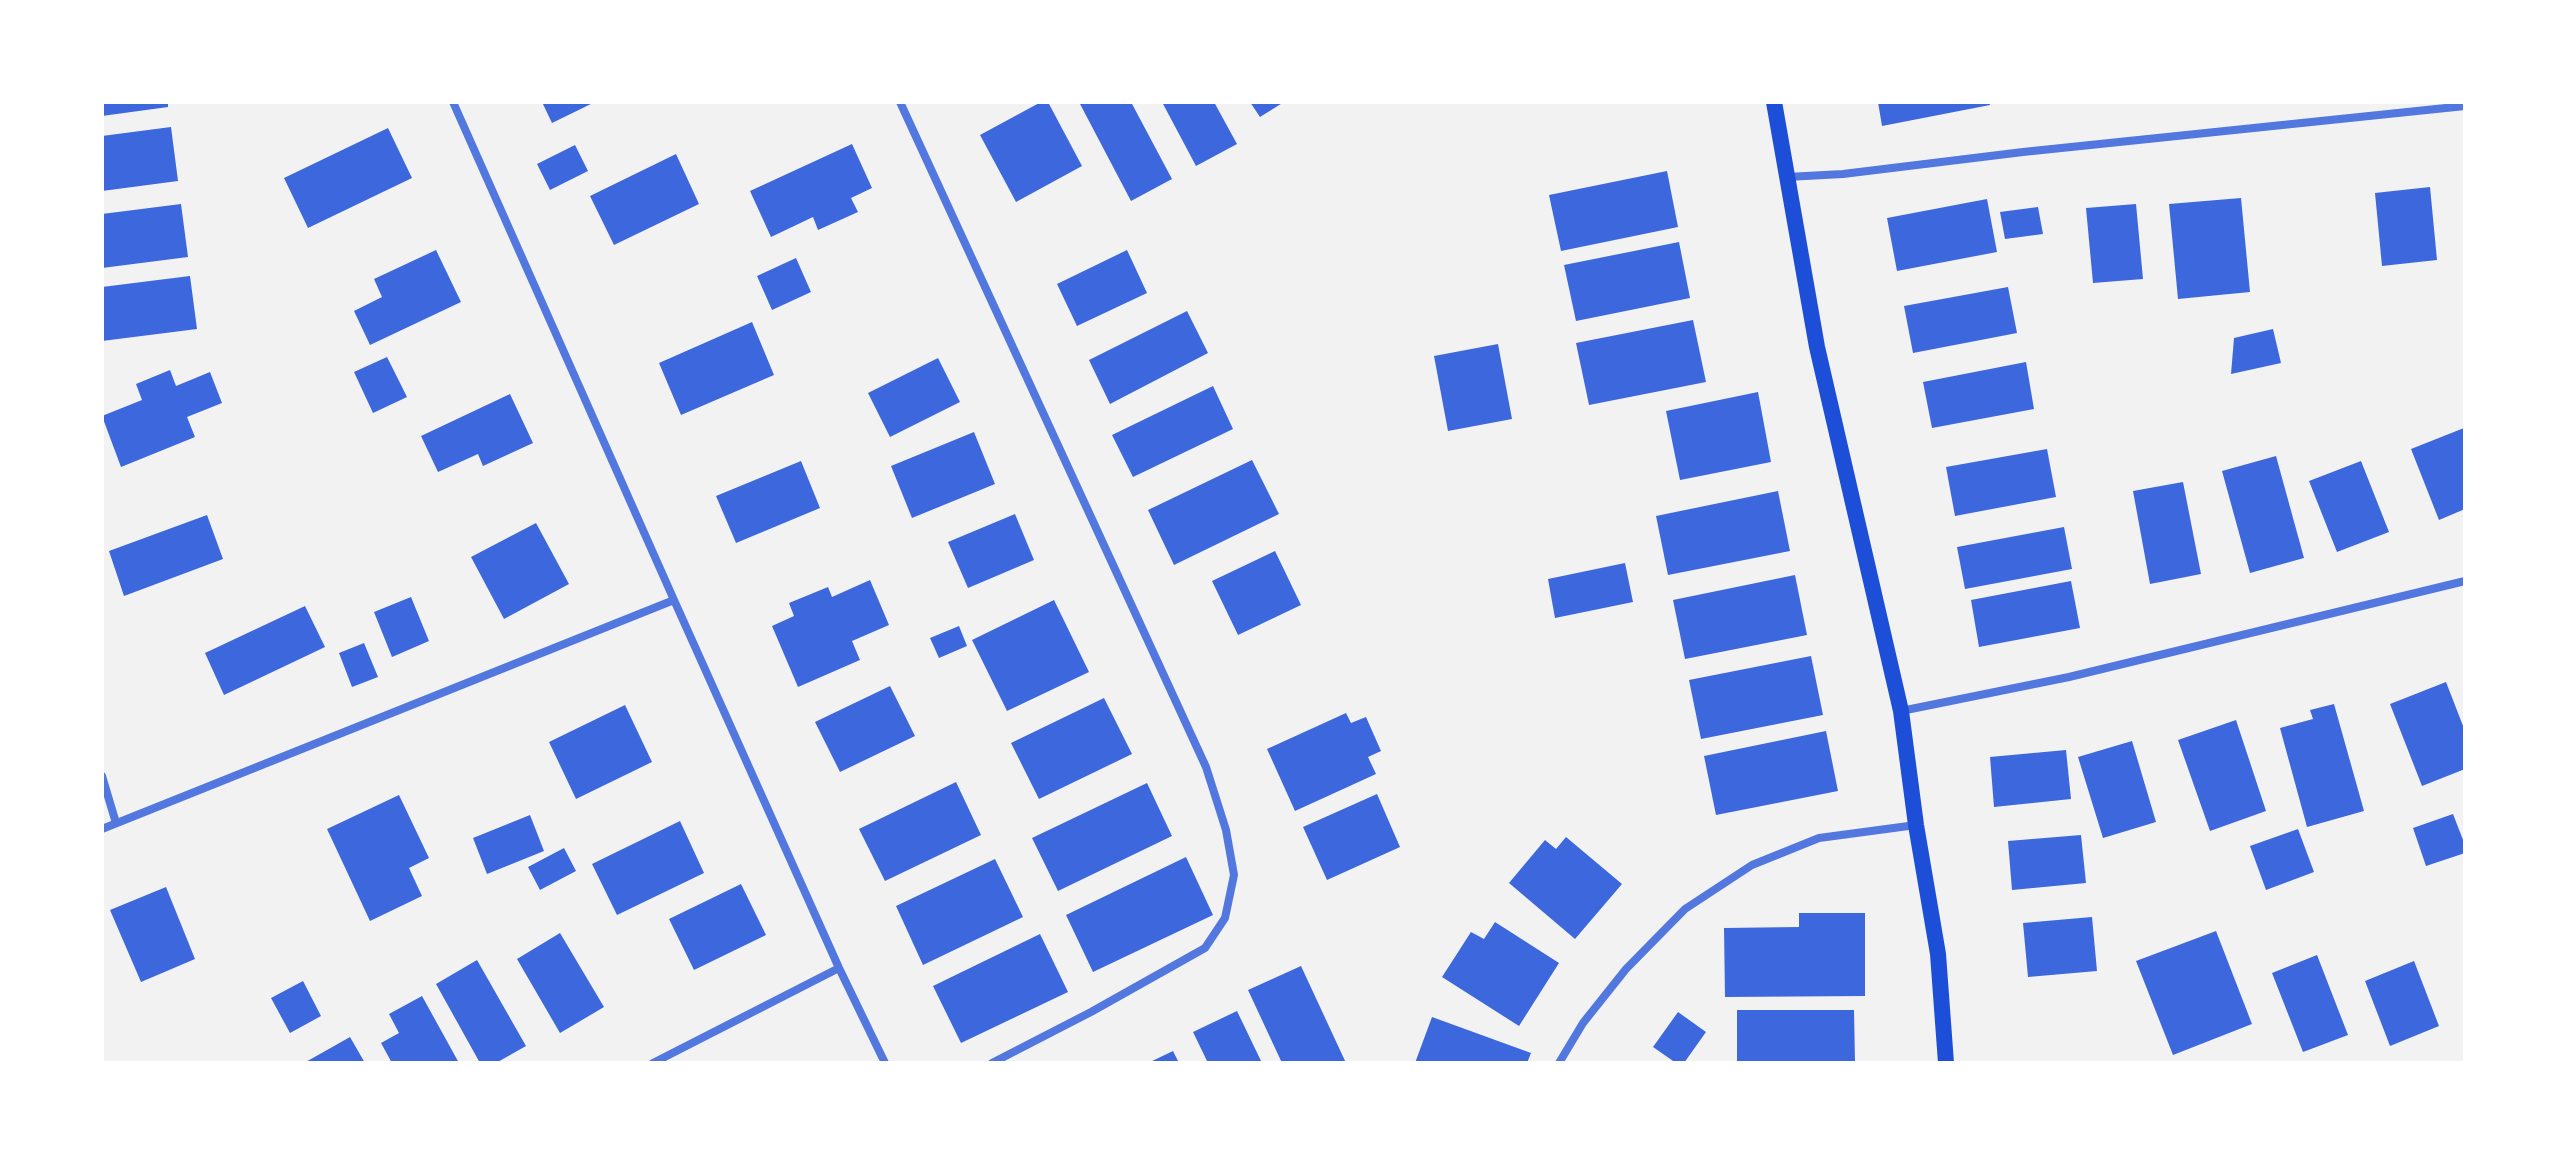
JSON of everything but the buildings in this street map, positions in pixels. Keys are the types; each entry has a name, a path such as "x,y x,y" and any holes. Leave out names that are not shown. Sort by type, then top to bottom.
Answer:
{"main road":[{"path":"1774,102 1817,347 1901,711 1938,954 1946,1063"}],"street":[{"path":"453,102 839,968 885,1063"},
{"path":"900,102 1206,767 1226,830 1234,875 1225,918 1205,948 992,1063"},
{"path":"1787,177 1843,174 2465,106"},
{"path":"1901,711 2069,677 2465,581"},
{"path":"102,829 674,600"},
{"path":"102,776 116,823"},
{"path":"1559,1063 1583,1023 1626,969 1685,909 1752,865 1819,838 1916,825"},
{"path":"653,1063 839,968"}]}
